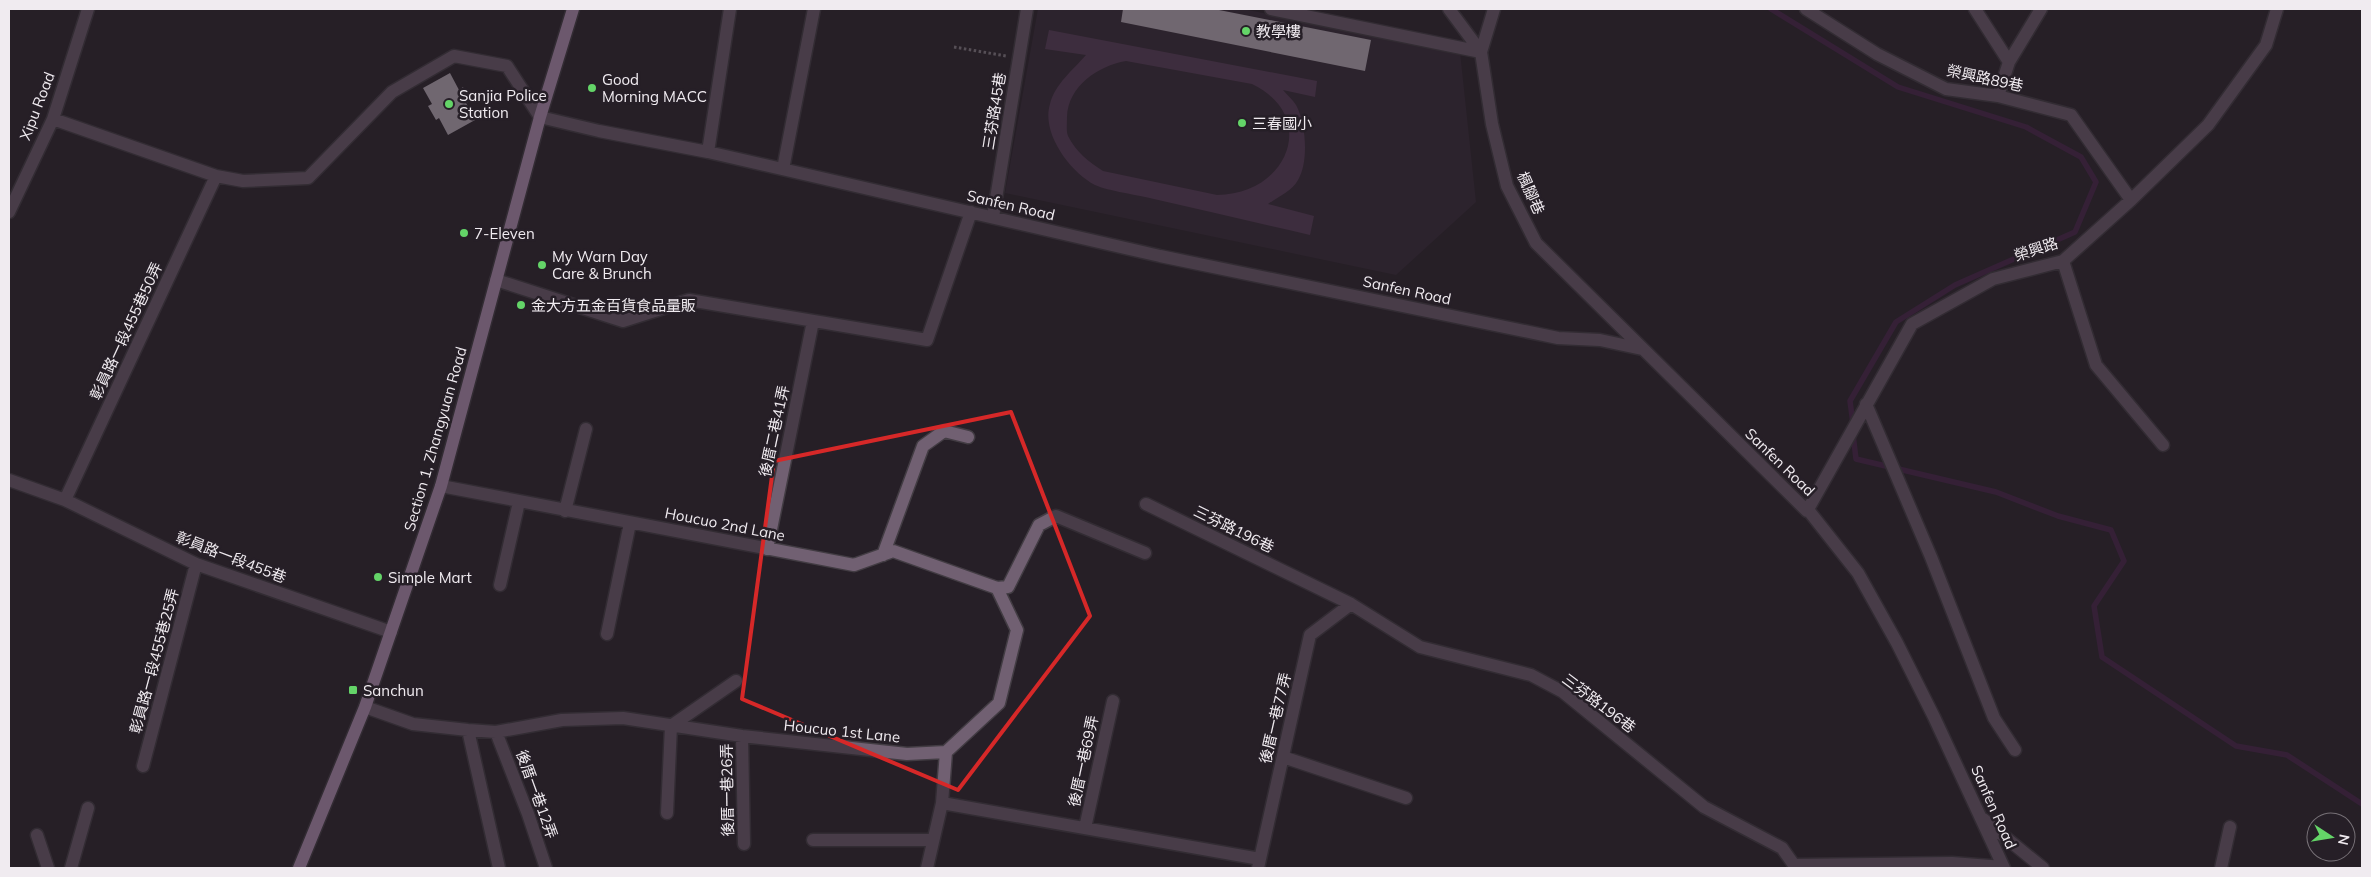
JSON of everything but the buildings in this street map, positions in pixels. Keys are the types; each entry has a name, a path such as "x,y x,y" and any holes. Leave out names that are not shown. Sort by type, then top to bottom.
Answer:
{"main road":[{"name":"Section 1, Zhangyuan Road","path":"299,868 365,707 441,486 540,117 573,9"}],"street":[{"name":"Xipu Road","path":"9,212 53,119 88,9"},
{"path":"708,152 730,9"},
{"path":"783,169 814,9"},
{"name":"三芬路45巷","path":"993,218 1027,9"},
{"path":"1271,9 1482,52"},
{"path":"1448,9 1482,52"},
{"name":"楓腳巷","path":"1494,9 1482,52 1492,124 1507,186 1536,243 1642,349"},
{"name":"榮興路89巷","path":"1806,9 1877,54 1946,89 1998,96 2071,115 2131,200"},
{"path":"1975,9 2010,62"},
{"path":"1998,96 2010,62 2041,9"},
{"name":"榮興路","path":"1806,511 1912,324 1993,279 2063,261 2131,200 2208,125 2266,45 2277,9"},
{"path":"53,119 216,176 243,181 308,178 392,92 454,56 507,66 540,117"},
{"name":"Sanfen Road","path":"540,117 599,131 708,152 1160,256 1558,338 1600,340 1642,349 1806,511 1809,511 1858,573 1893,635 2003,868"},
{"name":"彰員路一段455巷50弄","path":"65,500 216,176"},
{"path":"496,280 623,321 688,300 927,340 971,212"},
{"path":"2063,261 2096,365 2162,445"},
{"name":"後厝二巷41弄","path":"767,548 813,321"},
{"path":"1866,404 1931,557 1994,718 2015,750"},
{"path":"565,510 586,429"},
{"path":"882,554 923,446 944,431 968,437"},
{"name":"彰員路一段455巷","path":"9,480 65,500 196,564 391,632"},
{"name":"Houcuo 2nd Lane","path":"441,486 854,565 893,550 997,588"},
{"path":"500,585 519,502"},
{"name":"三芬路196巷","path":"1146,504 1351,604 1420,647 1531,675 1563,692 1704,807 1782,848 1793,867 1952,863 2003,868"},
{"path":"927,868 942,803 946,752 999,704 1017,630 997,588 1008,587 1039,525 1056,516 1145,553"},
{"path":"607,634 630,523"},
{"name":"彰員路一段455巷25弄","path":"143,766 196,564"},
{"name":"後厝一巷77弄","path":"1259,864 1310,635 1351,604"},
{"path":"667,813 671,726 736,682"},
{"name":"後厝一巷69弄","path":"1085,828 1113,701"},
{"name":"Houcuo 1st Lane","path":"365,707 413,724 468,730 496,732 562,720 623,718 742,736 907,754 946,752"},
{"path":"468,730 499,868"},
{"name":"後厝一巷12弄","path":"496,732 528,814 546,868"},
{"name":"後厝一巷26弄","path":"742,736 744,844"},
{"path":"1283,757 1406,798"},
{"path":"942,803 1085,828 1259,864"},
{"path":"71,868 88,808"},
{"path":"1981,818 2042,868"},
{"path":"2221,868 2230,827"},
{"path":"37,835 48,868"},
{"path":"813,840 933,840"}],"path":[{"path":"954,47 1019,58"}],"highlighted area":[{"path":"1011,412 1090,616 958,790 742,699 774,461"}],"shaded area":[{"name":"三春國小","path":"1038,9 1243,9 1460,52 1476,202 1396,275 1005,193"},
{"path":"1049,30 1317,81 1315,97 1283,90 1296,105 1302,122 1305,142 1304,163 1298,180 1289,191 1268,204 1314,216 1310,235 1108,189 1095,185 1086,179 1067,161 1060,150 1054,139 1048,115 1052,97 1056,90 1086,55 1045,49","holes":["1126,61 1252,84 1273,98 1285,115 1289,134 1286,152 1277,169 1262,182 1241,192 1217,195 1103,171 1079,152 1067,134 1069,106 1079,87 1086,79 1105,67"]}],"waterway":[{"path":"1771,9 1898,87 2026,127 2081,157 2096,182 2075,232 1955,285 1896,322 1850,401 1853,424"},
{"path":"1853,434 1856,459 1996,492 2058,516 2111,530 2124,561 2094,606 2102,657 2236,746 2287,755 2362,804"}],"place":[{"name":"教學樓","path":"1246,31"},
{"name":"Good Morning MACC","path":"592,88"},
{"name":"Sanjia Police Station","path":"449,104"},
{"name":"三春國小","path":"1242,123"},
{"name":"7-Eleven","path":"464,233"},
{"name":"My Warn Day Care & Brunch","path":"542,265"},
{"name":"金大方五金百貨食品量販","path":"521,305"},
{"name":"Simple Mart","path":"378,577"},
{"name":"Sanchun","path":"353,690"}]}
